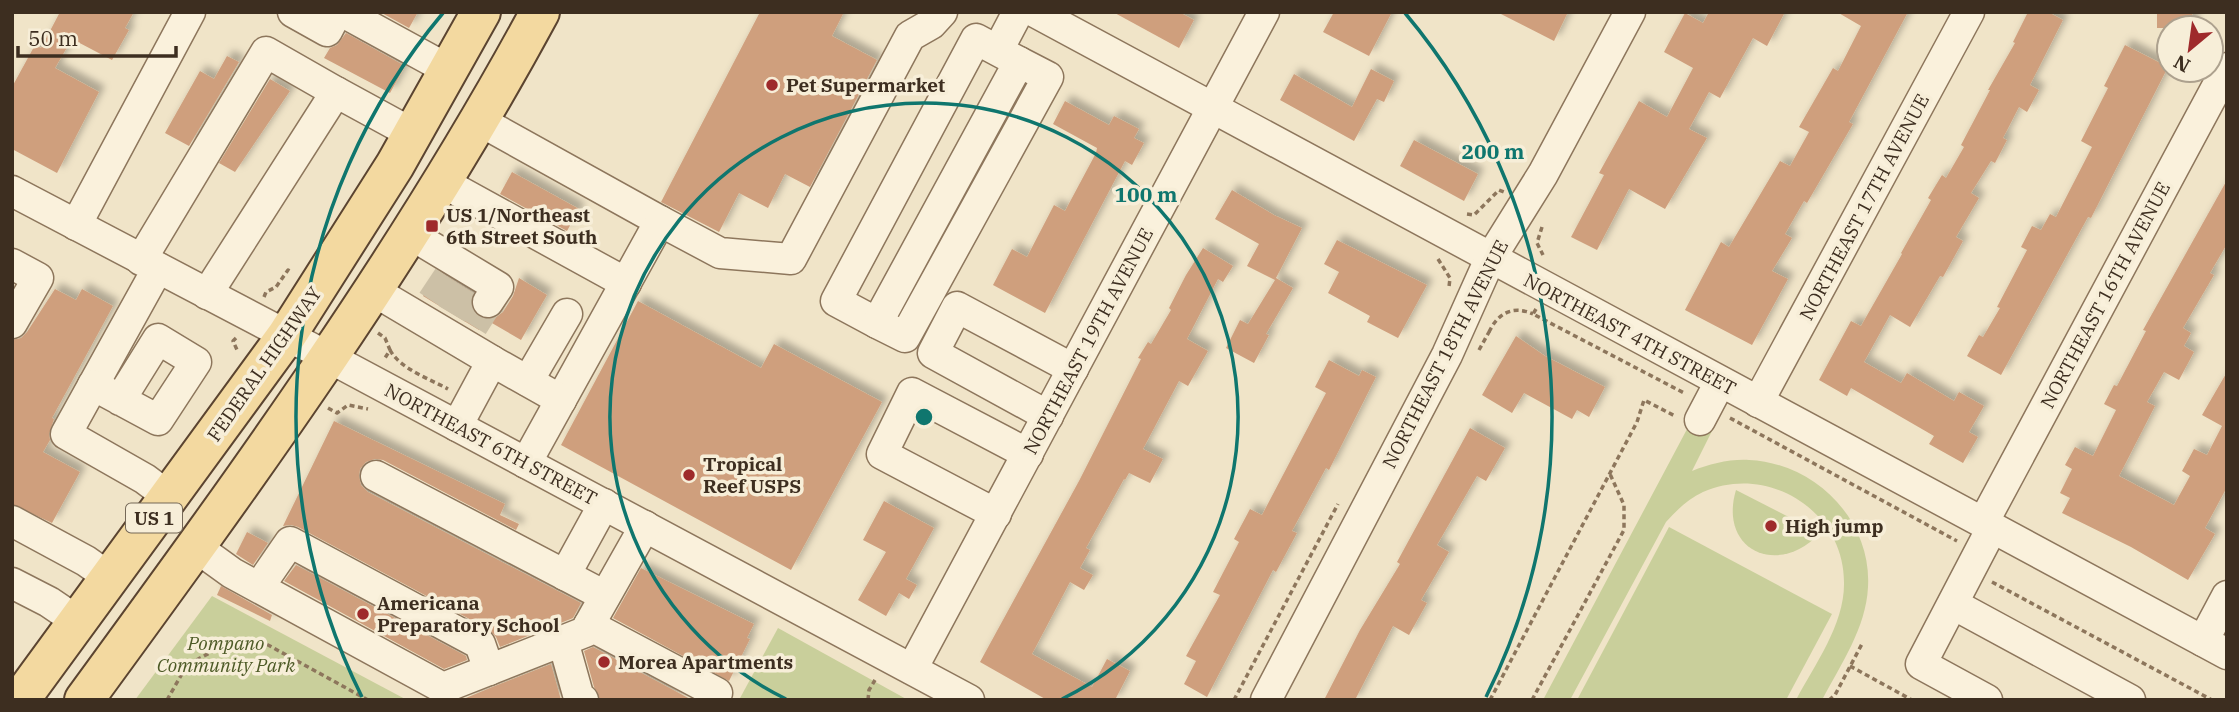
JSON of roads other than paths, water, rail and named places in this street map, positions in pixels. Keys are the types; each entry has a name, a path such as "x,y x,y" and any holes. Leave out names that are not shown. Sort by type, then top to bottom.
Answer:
{"main road":[{"name":"FEDERAL HIGHWAY","path":"20,700 287,335 413,134 481,12"},
{"name":"US 1","path":"84,700 330,358 480,121 540,12"}],"street":[{"path":"76,225 190,12"},
{"path":"293,12 327,31 337,12"},
{"path":"343,12 449,70"},
{"path":"480,121 720,253 791,259 910,36 931,24 942,12"},
{"path":"1008,56 1018,12"},
{"name":"NORTHEAST 4TH STREET","path":"1035,12 2215,647"},
{"name":"NORTHEAST 19TH AVENUE","path":"912,669 1264,12"},
{"name":"NORTHEAST 18TH AVENUE","path":"1266,700 1447,355 1490,259 1544,174 1630,12"},
{"name":"NORTHEAST 17TH AVENUE","path":"1758,402 1969,12"},
{"path":"976,39 1008,56 1048,76 905,337 836,301 976,39"},
{"path":"169,497 145,478 66,434 93,385 149,264 266,52 413,134"},
{"name":"NORTHEAST 16TH AVENUE","path":"1987,700 1921,664 1988,526 2227,68"},
{"path":"207,294 336,92"},
{"path":"442,182 626,283"},
{"name":"NORTHEAST 6TH STREET","path":"12,191 969,700"},
{"path":"526,463 660,221"},
{"path":"410,234 492,361 561,400"},
{"path":"12,264 38,278 12,323"},
{"path":"374,291 456,304"},
{"path":"1048,415 933,353 951,318 957,307 1073,369"},
{"path":"528,381 568,314"},
{"path":"457,426 492,361"},
{"path":"1691,420 1720,382"},
{"path":"93,385 120,400"},
{"path":"996,514 882,454 912,393 1028,454"},
{"path":"376,476 605,596"},
{"path":"565,575 604,505"},
{"path":"12,521 86,561 110,578"},
{"path":"195,547 258,587 443,688 585,632 645,526"},
{"path":"258,587 290,542 480,644 489,670"},
{"path":"17,595 78,621"},
{"path":"2215,647 2227,596"},
{"path":"1952,604 2130,700"},
{"path":"589,625 718,693 714,700"},
{"path":"563,641 579,698 583,700"}],"tunnel":[{"path":"432,301 448,277"},
{"path":"452,314 467,289"},
{"path":"473,326 488,302"}],"place":[{"name":"Pet Supermarket","path":"772,85"},
{"name":"US 1/Northeast 6th Street South","path":"432,226"},
{"name":"Tropical Reef USPS","path":"689,475"},
{"name":"High jump","path":"1771,526"},
{"name":"Americana Preparatory School","path":"363,614"},
{"name":"Morea Apartments","path":"604,662"}],"park label":[{"name":"Pompano Community Park","path":"226,654"}]}
